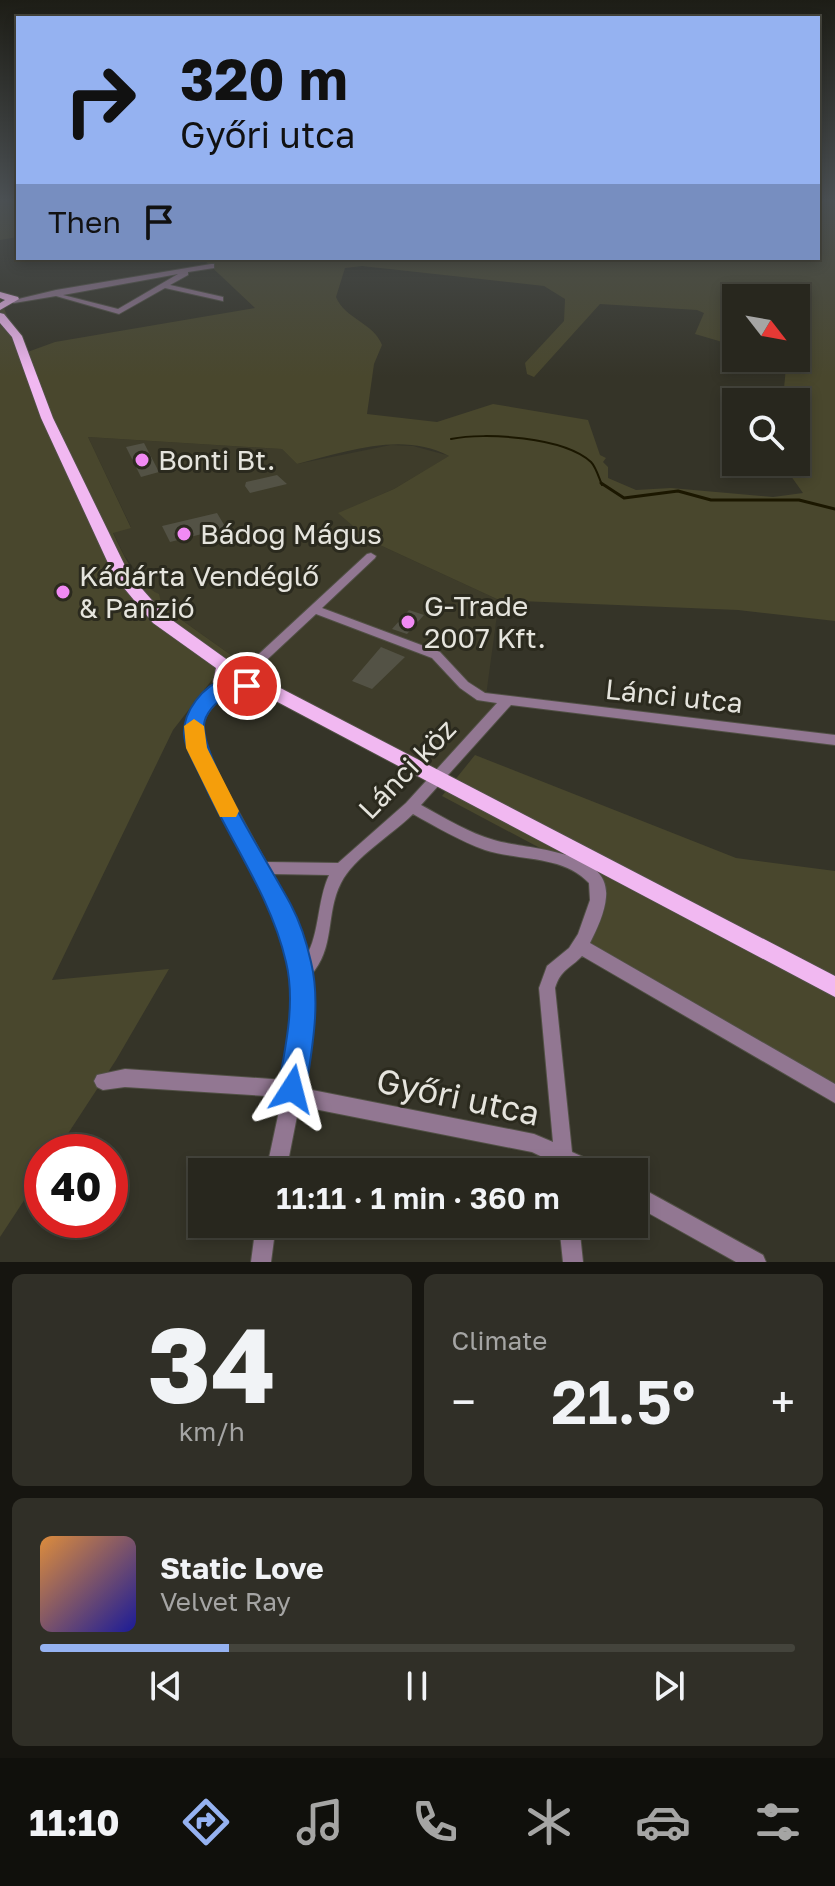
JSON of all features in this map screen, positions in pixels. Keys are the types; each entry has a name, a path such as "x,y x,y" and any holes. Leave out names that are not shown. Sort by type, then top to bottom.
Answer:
{"main road":[{"path":"5,299 16,326 14,331"},
{"path":"0,316 14,331 47,418 122,576 159,619 237,688 253,674"},
{"path":"225,676 242,663 253,674 438,777 835,987"}],"street":[{"path":"5,299 211,266"},
{"path":"51,292 119,312 186,275 184,271"},
{"path":"165,286 220,299"},
{"path":"253,674 313,609 371,556"},
{"name":"Lánci utca","path":"313,609 436,655 472,692 507,701 835,740"},
{"path":"225,676 199,712 194,738 223,804 283,912 301,974 302,1027 279,1158"},
{"name":"Lánci köz","path":"341,869 412,807 507,701"},
{"path":"412,807 486,844 557,857 592,875 599,894 580,946 551,970 547,988 564,1158"},
{"path":"261,868 341,869 327,899 318,953 314,963 301,974"},
{"path":"580,946 835,1094"},
{"name":"Győri utca","path":"103,1081 125,1078 292,1092 534,1143 556,1158"},
{"path":"648,1202 756,1262"},
{"path":"261,1262 264,1238"},
{"path":"570,1238 573,1262"}],"shaded area":[{"path":"204,260 835,260 835,621 738,610 499,600 369,540 338,513 394,489 449,456 431,449 393,444 373,446 297,464 282,449 88,437 131,528 113,533 131,568 159,594 162,606 242,663 215,676 173,730 52,980 169,969 116,1060 68,1134 24,1134 24,1200 0,1237 0,298 22,354 55,342 255,308","holes":["362,266 544,286 565,299 564,321 525,363 527,374 534,377 600,304 697,310 704,313 695,334 722,342 722,284 810,284 810,372 786,372 784,388 810,388 810,476 791,476 803,493 773,497 671,488 636,490 608,478 608,467 603,462 606,458 600,455 588,420 493,404 437,422 367,414 374,364 382,345 373,331 346,311 336,297 345,268"]},
{"path":"88,437 282,449 297,464 391,445 413,446 450,456 394,489 339,513 369,540 499,600 486,696 506,701 437,776 255,682 242,663 162,606 124,555 113,532 131,527"},
{"path":"475,755 736,858 835,871 835,1087 590,945 602,881 442,796"}],"building":[{"name":"Bonti Bt.","path":"144,443 159,472 141,477 126,447"},
{"path":"277,475 287,484 250,493 245,486 246,482"},
{"name":"Bádog Mágus","path":"217,513 226,528 170,542 162,526"},
{"name":"G-Trade 2007 Kft.","path":"409,610 424,615 407,634 392,629"},
{"path":"381,647 405,657 372,689 352,681"}],"waterway":[{"path":"451,439 483,436 524,438 563,447 591,462 601,483"},
{"path":"601,483 624,498 678,491 711,500 799,500 835,509"}],"slow traffic":[{"path":"194,726 197,748 228,811"}],"place":[{"name":"Bonti Bt.","path":"142,460"},
{"name":"Bádog Mágus","path":"184,534"},
{"name":"Kádárta Vendéglő & Panzió","path":"63,592"},
{"name":"G-Trade 2007 Kft.","path":"408,622"}],"route":[{"path":"247,686 237,688 225,685 205,703 194,721 193,730 197,748 223,804 283,912 300,964 302,1027 292,1089"}]}
